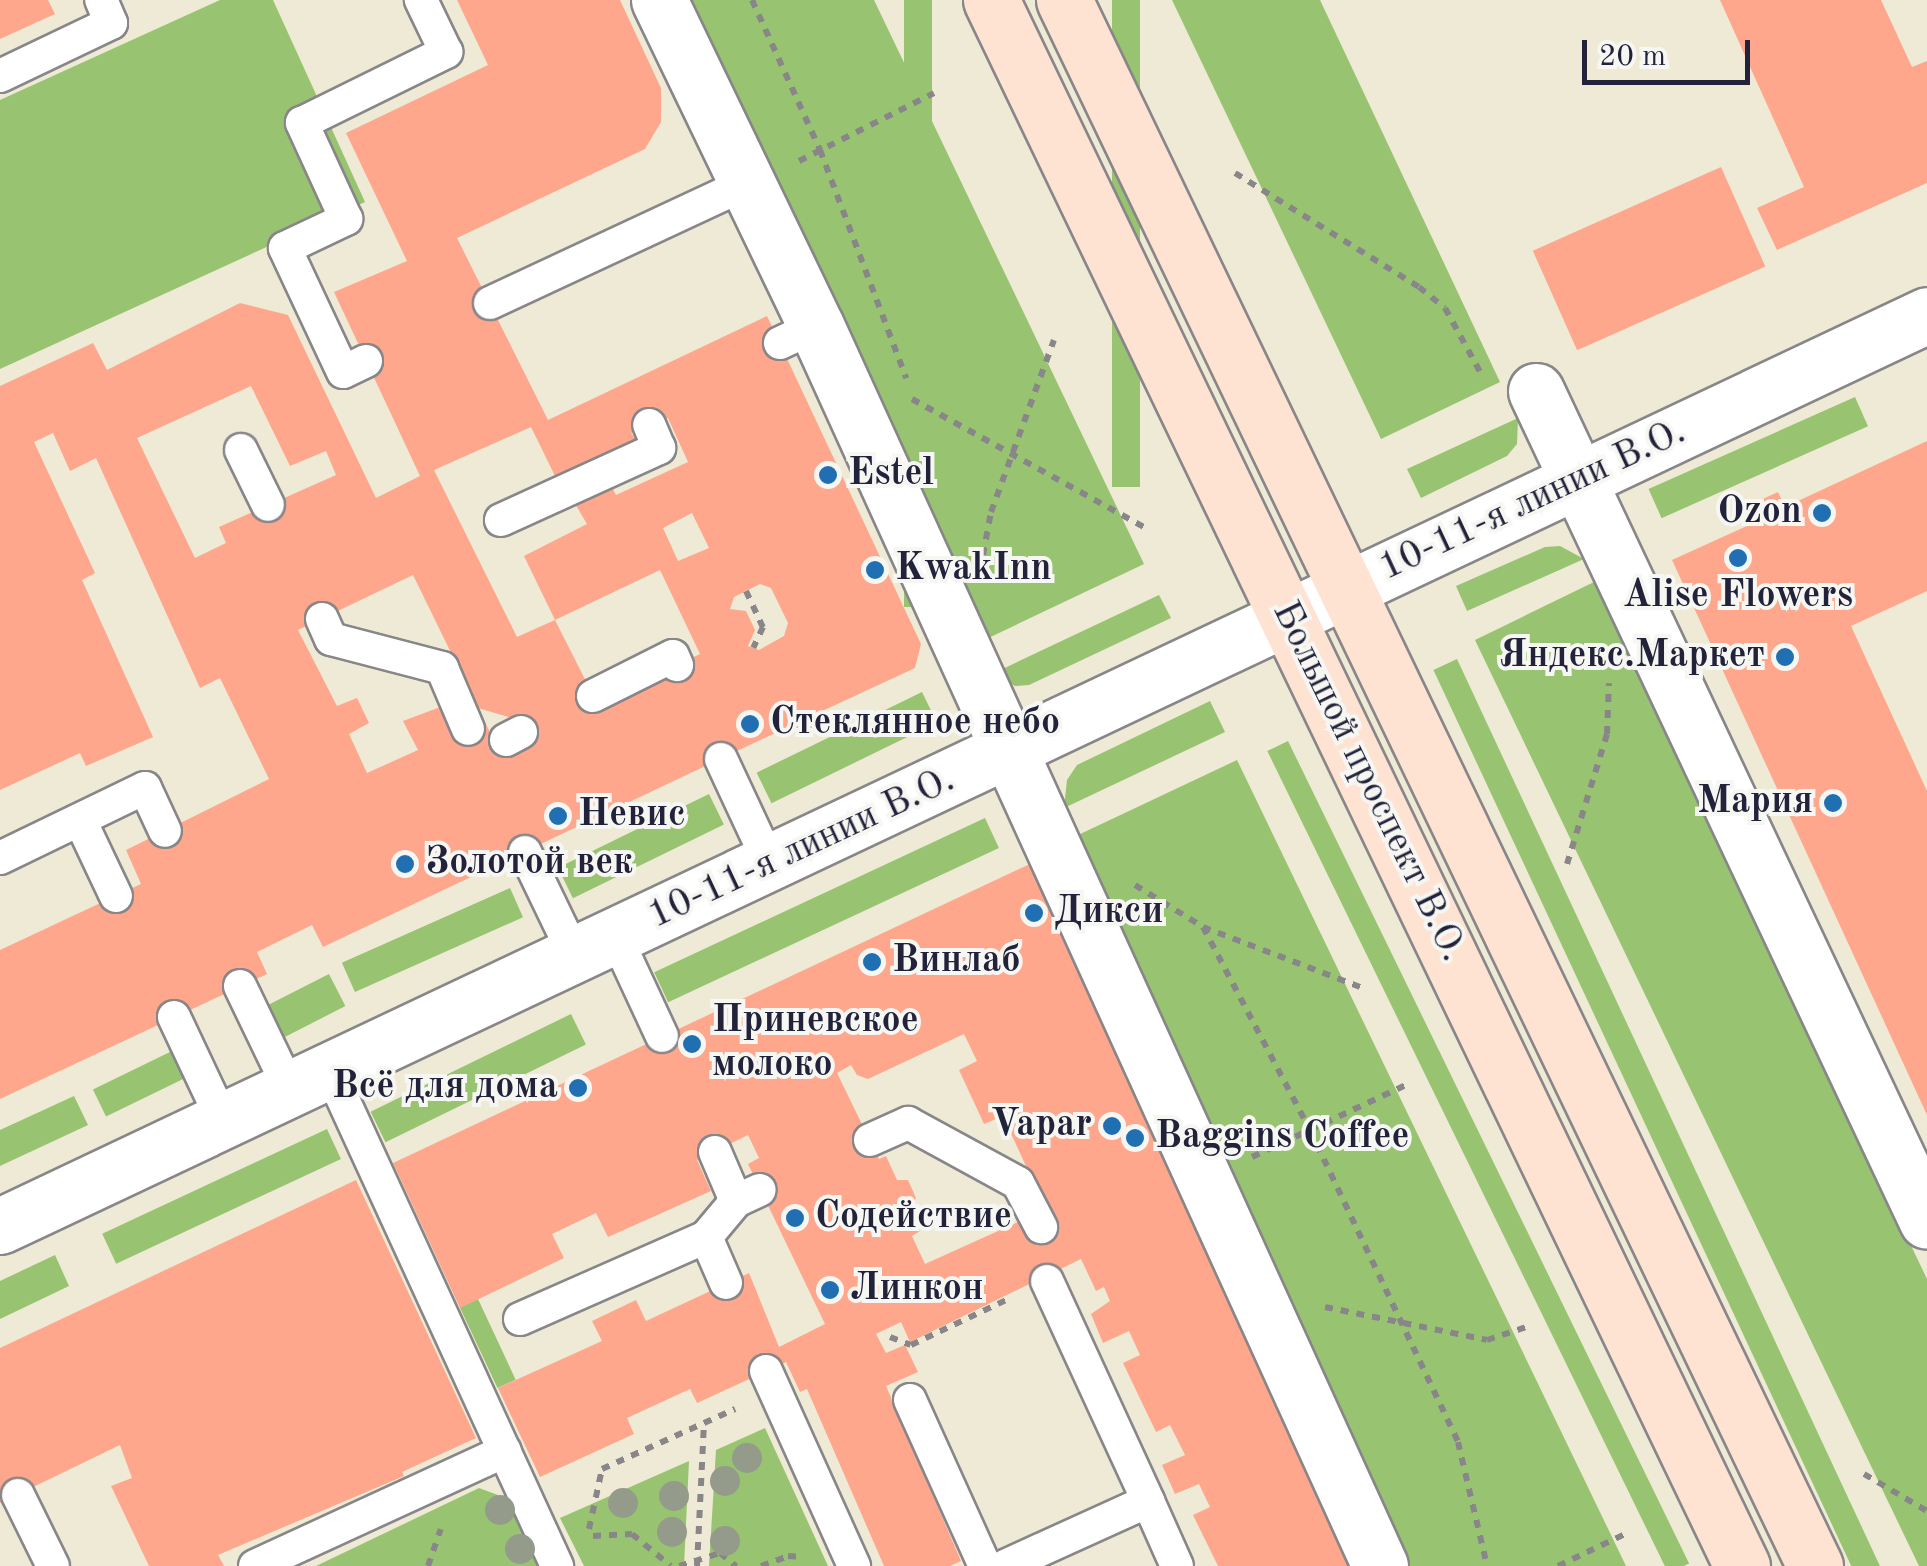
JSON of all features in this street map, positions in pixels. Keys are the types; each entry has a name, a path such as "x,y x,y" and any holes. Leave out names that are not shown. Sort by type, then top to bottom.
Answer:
{"main road":[{"name":"Большой проспект В.О.","path":"990,0 1742,1566"},
{"name":"Большой проспект В.О.","path":"1064,0 1815,1566"}],"street":[{"path":"659,0 747,183 798,334 1010,752 1194,1184 1380,1566"},
{"name":"10-11-я линии В.О.","path":"0,1226 1010,752 1927,315"},
{"path":"1513,391 1578,479 1927,1220"}],"lane":[{"path":"0,76 111,23 101,0"},
{"path":"366,361 343,372 285,248 346,219 302,123 446,52 422,0"},
{"path":"490,303 747,183"},
{"path":"501,520 659,448 649,425"},
{"path":"241,450 268,505"},
{"path":"322,619 331,639 442,668 468,729"},
{"path":"593,696 673,656 677,665"},
{"path":"721,759 770,864"},
{"path":"0,858 145,788 165,831"},
{"path":"80,820 116,896"},
{"path":"525,852 662,1036"},
{"path":"240,986 310,1080 505,1451 557,1566"},
{"path":"174,1018 223,1121"},
{"path":"870,1140 908,1123 1018,1183 1041,1226"},
{"path":"520,1319 706,1237 748,1196 715,1152"},
{"path":"706,1237 726,1284"},
{"path":"1048,1280 1176,1566"},
{"path":"771,1382 854,1566"},
{"path":"910,1400 984,1566"},
{"path":"255,1566 505,1451"},
{"path":"18,1494 53,1566"},
{"path":"1006,1566 1148,1502"}],"path":[{"path":"752,0 820,150"},
{"path":"747,183 934,92"},
{"path":"1235,173 1419,286 1445,308 1513,391"},
{"path":"984,568 991,512 1054,340"},
{"path":"900,392 1144,527"},
{"path":"746,591 764,626 753,648"},
{"path":"1567,864 1607,734 1607,673"},
{"path":"1129,877 1140,891 1203,927 1365,989"},
{"path":"1203,927 1310,1130 1458,1442 1487,1566"},
{"path":"1194,1184 1410,1083"},
{"path":"890,1337 911,1345 1048,1280"},
{"path":"1307,1303 1487,1340 1526,1327"},
{"path":"598,1502 602,1469 704,1423 771,1382"},
{"path":"698,1562 704,1423"},
{"path":"1864,1474 1927,1512"},
{"path":"586,1536 632,1534 675,1566 720,1553 736,1566"},
{"path":"1558,1566 1624,1534"}],"green space":[{"path":"220,0 273,0 365,202 0,369 0,100"},
{"path":"686,0 874,0 1144,564 982,641"},
{"path":"904,0 932,0 932,607 904,607"},
{"path":"1112,0 1140,0 1140,487 1112,487"},
{"path":"1172,0 1320,0 1500,382 1381,439"},
{"path":"1855,397 1868,426 1662,518 1649,489"},
{"path":"1518,418 1517,444 1507,456 1421,498 1407,469"},
{"path":"1560,546 1584,559 1467,611 1456,586 1545,547"},
{"path":"1594,582 1927,1279 1927,1566 1919,1566 1475,640"},
{"path":"1159,595 1171,618 1029,685 1015,686 994,673"},
{"path":"1457,659 1880,1566 1851,1566 1433,670"},
{"path":"922,692 937,723 772,803 757,773"},
{"path":"1210,701 1225,732 1064,808 1067,780 1077,765"},
{"path":"1288,741 1689,1563 1665,1566 1267,751"},
{"path":"1237,760 1626,1566 1410,1566 1076,836"},
{"path":"709,794 724,825 573,898 558,868"},
{"path":"985,818 999,848 668,1002 654,972"},
{"path":"510,888 523,917 355,992 342,963"},
{"path":"329,974 345,1006 284,1037 268,1005"},
{"path":"571,1014 586,1045 385,1142 371,1112"},
{"path":"172,1051 185,1078 106,1117 93,1090"},
{"path":"74,1096 88,1125 0,1166 0,1130"},
{"path":"327,1129 341,1159 116,1264 102,1234"},
{"path":"55,1255 69,1286 0,1319 0,1281"},
{"path":"478,1299 516,1380 497,1388 460,1307"},
{"path":"765,1428 828,1566 709,1566 716,1450"},
{"path":"689,1461 684,1566 584,1566 560,1518"},
{"path":"479,1488 506,1498 539,1566 316,1566"}],"building":[{"path":"0,0 48,0 55,14 0,39"},
{"path":"457,0 620,0 661,88 661,122 645,149 457,238 548,420 767,316 921,644 915,668 818,713 823,722 797,735 792,725 323,947 312,925 257,952 267,974 0,1099 0,950 141,884 126,850 269,779 220,678 200,688 96,458 70,471 53,433 34,442 95,573 82,580 153,737 86,766 80,753 0,790 0,386 93,343 107,370 240,303 288,315 376,498 420,476 334,292 407,261 346,133 488,65","holes":["251,386 290,466 326,451 336,475 219,527 226,543 195,558 137,438","668,418 688,462 616,495 610,484 574,502 587,524 524,556 555,620 517,637 434,470 531,427 555,476 637,441 631,433","692,513 709,548 678,561 663,528","660,570 700,654 597,703 555,620","413,575 478,708 515,719 500,754 485,722 456,734 443,706 403,721 418,750 367,773 349,734 369,723 357,698 337,706 298,630","760,584 771,588 788,623 784,636 759,650 748,646 755,630 746,611 730,609 734,597"]},
{"path":"1720,0 1881,0 1912,67 1927,61 1927,183 1777,250 1757,208 1804,187"},
{"path":"1721,167 1765,267 1577,350 1533,251"},
{"path":"1927,441 1927,591 1851,626 1927,791 1927,1115 1672,560 1749,525 1741,509 1778,492 1785,507"},
{"path":"1032,863 1352,1566 1218,1566 1193,1515 1210,1507 1199,1484 1175,1494 1162,1465 1185,1455 1170,1425 1156,1432 1123,1363 1140,1355 1129,1331 1103,1343 1091,1314 1110,1301 1104,1287 1096,1291 1081,1259 910,1342 901,1322 876,1334 886,1353 905,1345 918,1372 886,1386 961,1561 950,1566 884,1566 807,1389 800,1392 786,1362 697,1403 690,1389 627,1418 634,1434 540,1477 498,1388 602,1341 592,1321 636,1300 646,1321 749,1273 779,1347 825,1324 748,1164 759,1158 748,1135 697,1160 711,1191 608,1237 596,1213 552,1234 564,1258 460,1308 393,1163","holes":["964,1034 977,1061 959,1070 984,1124 1003,1116 1031,1177 1020,1221 925,1264 912,1236 920,1231 911,1208 916,1198 908,1180 897,1180 886,1156 879,1159 837,1073 851,1065 857,1075 868,1079"]},
{"path":"356,1180 476,1438 402,1472 404,1476 218,1555 224,1566 149,1566 111,1486 132,1478 120,1445 0,1503 0,1348"}],"place":[{"name":"Estel","path":"828,475"},
{"name":"Ozon","path":"1822,513"},
{"name":"Alise Flowers","path":"1738,558"},
{"name":"KwakInn","path":"875,570"},
{"name":"Яндекс.Маркет","path":"1785,657"},
{"name":"Стеклянное небо","path":"750,724"},
{"name":"Мария","path":"1833,803"},
{"name":"Невис","path":"558,816"},
{"name":"Золотой век","path":"405,864"},
{"name":"Дикси","path":"1034,913"},
{"name":"Винлаб","path":"872,962"},
{"name":"Приневское молоко","path":"692,1044"},
{"name":"Всё для дома","path":"578,1088"},
{"name":"Vapar","path":"1112,1126"},
{"name":"Baggins Coffee","path":"1135,1138"},
{"name":"Содействие","path":"795,1218"},
{"name":"Линкон","path":"830,1290"}]}
